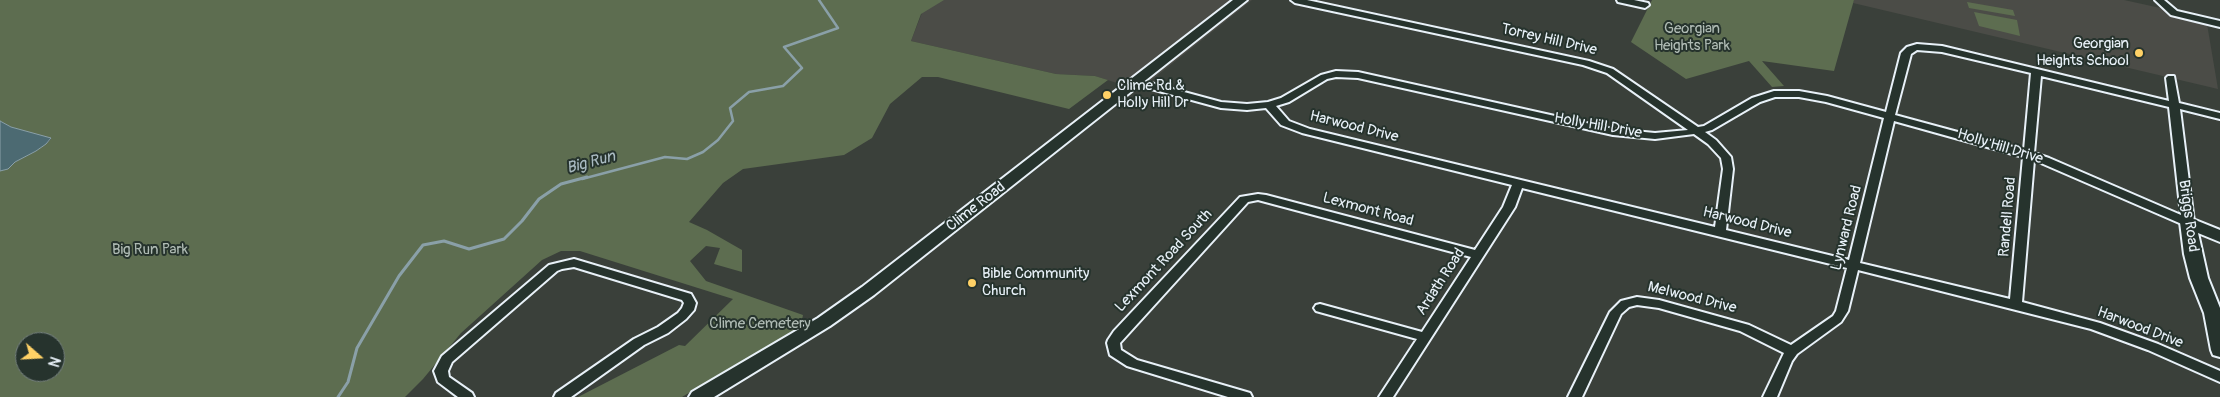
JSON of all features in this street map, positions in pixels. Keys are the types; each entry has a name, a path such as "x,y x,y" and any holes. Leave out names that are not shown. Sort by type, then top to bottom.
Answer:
{"main road":[{"name":"Clime Road","path":"698,397 781,349 847,306 1241,0"},
{"name":"Holly Hill Drive","path":"2188,222 2220,236"},
{"name":"Briggs Road","path":"2188,222 2199,278 2214,313 2220,350"}],"street":[{"name":"Torrey Hill Drive","path":"1295,0 1600,67 1618,76 1712,142 1726,157 1728,169 1720,232"},
{"path":"1621,0 1645,5"},
{"path":"2159,0 2174,13 2220,24"},
{"name":"Lynward Road","path":"1770,397 1786,359 1792,351 1837,319 1842,311 1906,53 1910,49 1918,47 1942,49 2036,72"},
{"path":"2036,72 2220,116"},
{"name":"Randell Road","path":"2016,305 2036,72"},
{"name":"Holly Hill Drive","path":"1136,82 1221,104 1247,107 1268,105 1285,100 1324,77 1346,74 1370,77 1614,132 1655,136 1695,131 1716,124 1756,100 1774,94 1799,94 1890,116 2029,155 2188,222"},
{"name":"Briggs Road","path":"2171,78 2188,222"},
{"name":"Harwood Drive","path":"1268,105 1285,123 1306,131 1519,182 2095,326 2153,347 2220,377"},
{"name":"Ardath Road","path":"1386,397 1509,207 1519,182"},
{"name":"Lexmont Road","path":"1250,198 1266,198 1478,255"},
{"name":"Lexmont Road South","path":"1245,397 1132,363 1116,352 1113,343 1118,334 1240,202 1250,198"},
{"path":"468,397 443,379 441,371 447,359 552,268 574,263 687,297 690,303 688,310 682,316 664,330 639,342 561,397"},
{"name":"Melwood Drive","path":"1575,397 1616,312 1625,304 1637,301 1659,304 1729,323 1792,351"},
{"path":"1320,308 1425,337"}],"shaded area":[{"path":"927,0 1252,0 1139,90 1095,76 1056,74 911,41"},
{"name":"Georgian Heights School","path":"1854,0 2124,0 2206,18 2218,89 1853,3"}],"green space":[{"name":"Big Run Park","path":"0,0 944,0 921,14 911,41 1056,74 1095,76 1108,80 1069,109 938,77 922,77 890,104 872,138 844,155 743,169 723,183 689,222 742,250 742,272 714,264 720,248 706,246 690,261 706,281 803,315 802,320 808,322 682,397 578,397 679,345 685,346 733,299 580,251 561,251 542,260 461,333 423,379 405,397 0,397 0,171 8,169 15,162 36,151 51,139 11,127 0,121"},
{"name":"Georgian Heights Park","path":"1652,0 1854,0 1834,71 1762,61 1784,86 1772,87 1749,61 1686,79 1631,42"},
{"path":"1967,2 2013,10 2015,16 1969,8"},
{"path":"1974,12 2017,20 2020,36 1979,26"}],"water":[{"path":"0,121 11,127 51,138 36,151 15,162 8,169 0,171"}],"waterway":[{"name":"Big Run","path":"582,179 665,157 687,159 703,152 718,140 733,121 730,108 749,92 783,86 802,68 784,47 838,28 819,0"},
{"name":"Big Run","path":"338,397 348,382 357,348 399,276 423,245 444,241 469,249 504,239 522,221 539,199 561,184 587,177"}],"place":[{"name":"Georgian Heights School","path":"2139,53"},
{"name":"Clime Rd & Holly Hill Dr","path":"1107,95"},
{"name":"Bible Community Church","path":"972,283"}],"park label":[{"name":"Clime Cemetery","path":"760,324"}]}
